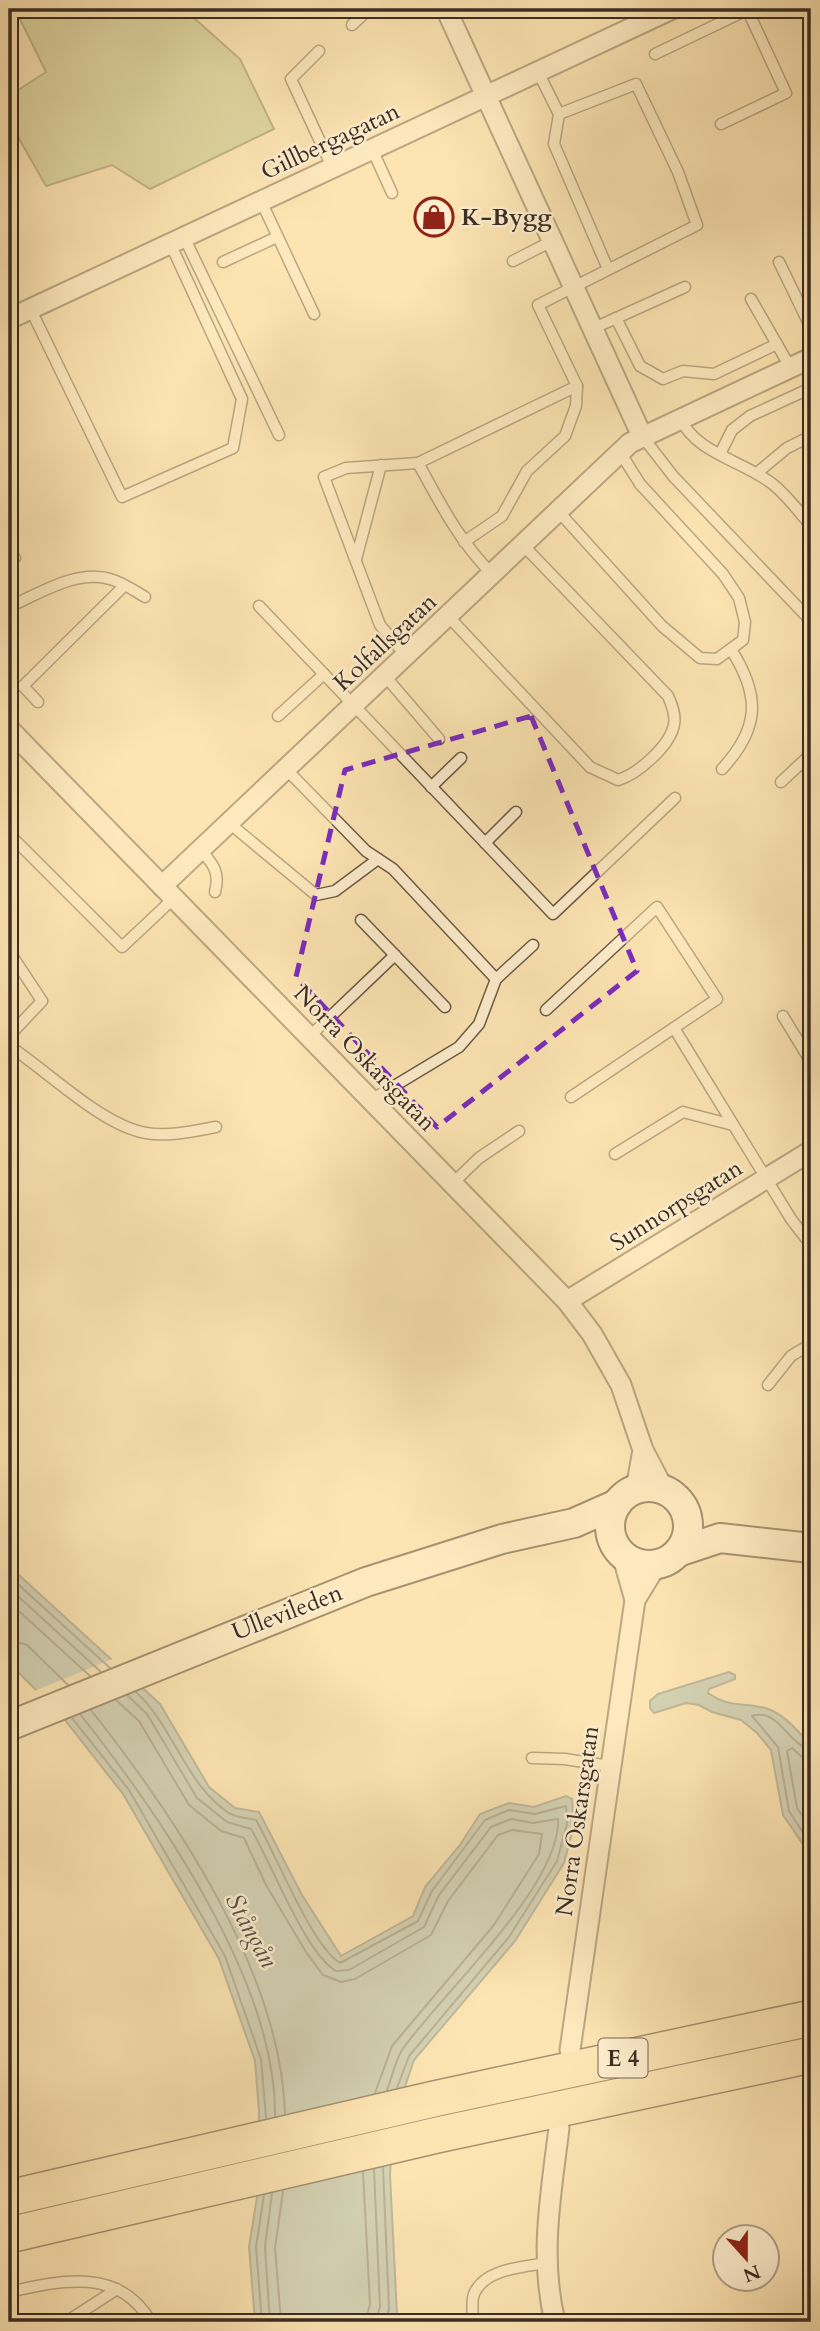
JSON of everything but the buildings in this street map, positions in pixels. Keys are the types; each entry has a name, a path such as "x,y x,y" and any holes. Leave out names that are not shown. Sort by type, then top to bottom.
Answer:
{"highway":[{"name":"E 4","path":"9,2198 434,2099 811,2018"},
{"name":"E 4","path":"9,2235 437,2135 811,2055"}],"main road":[{"path":"617,1546 610,1520 626,1496 650,1487 664,1490 678,1500 686,1515 720,1538"},
{"name":"Ullevileden","path":"9,1726 224,1637 415,1565 502,1539 574,1523 626,1496"},
{"path":"668,1558 686,1539 686,1515"},
{"path":"574,1523 617,1546 635,1562 668,1558 720,1538 811,1548"}],"street":[{"path":"446,9 642,436"},
{"name":"Gillbergagatan","path":"9,319 672,9"},
{"name":"Kolfallsgatan","path":"168,892 201,850 620,452 642,436 811,358"},
{"name":"Norra Oskarsgatan","path":"9,729 567,1301 592,1334 621,1385 643,1450 664,1490"},
{"name":"Sunnorpsgatan","path":"567,1301 811,1151"},
{"name":"Norra Oskarsgatan","path":"626,1496 643,1450"},
{"name":"Norra Oskarsgatan","path":"570,2050 635,1600 617,1546"},
{"name":"Norra Oskarsgatan","path":"635,1600 668,1558"},
{"path":"555,2322 546,2263 546,2232 559,2127"}],"lane":[{"path":"352,25 369,9"},
{"path":"655,54 747,9 786,93 721,124"},
{"path":"318,51 291,79 332,167"},
{"path":"538,72 559,114 554,144 608,269"},
{"path":"464,542 502,516 527,471 565,436 576,406 577,386 538,305 697,225 678,172 636,84 559,114"},
{"path":"372,149 392,193"},
{"path":"261,201 314,314"},
{"path":"223,262 278,237"},
{"path":"30,309 122,497 233,448 242,399 177,240"},
{"path":"177,240 279,435"},
{"path":"513,261 552,241"},
{"path":"779,262 811,328"},
{"path":"592,329 685,287"},
{"path":"751,299 790,367"},
{"path":"616,318 640,366 663,379 683,371 714,374 777,344"},
{"path":"406,656 380,625 324,477 346,468 418,463 577,386"},
{"path":"720,454 732,430 750,416 811,387"},
{"path":"680,418 686,432 705,447 757,473 777,487 811,526"},
{"path":"642,436 673,476 811,621"},
{"path":"757,473 787,448 811,436"},
{"path":"558,511 662,626 700,658 717,659 732,651 743,640 745,622 739,598 723,574 640,484 620,452"},
{"path":"418,463 464,542 492,574"},
{"path":"356,560 381,465"},
{"path":"449,616 590,767 618,780 627,777 650,757 666,741 674,724 673,707 668,696 523,545"},
{"path":"9,607 56,585 87,578 110,579 145,597"},
{"path":"38,702 23,686 124,586"},
{"path":"259,606 553,914 675,798"},
{"path":"723,769 742,747 752,721 748,676 732,651"},
{"path":"278,716 324,674"},
{"path":"385,676 439,739"},
{"path":"781,782 811,754"},
{"path":"431,787 461,758"},
{"path":"286,769 366,851 393,869 496,979"},
{"path":"485,842 516,812"},
{"path":"229,823 316,895 335,891 378,859"},
{"path":"9,834 122,947 168,892"},
{"path":"201,850 216,869 218,878 215,892"},
{"path":"546,1010 657,906 717,999 571,1097"},
{"path":"361,920 445,1007"},
{"path":"370,1100 459,1047 479,1024 496,979 533,945"},
{"path":"9,951 42,1001 9,1036"},
{"path":"309,1037 395,955"},
{"path":"783,1016 811,1062"},
{"path":"674,1028 811,1245"},
{"path":"9,1046 94,1109 145,1133 189,1133 216,1126"},
{"path":"615,1154 683,1112 733,1125"},
{"path":"452,1184 479,1158 519,1131"},
{"path":"768,1385 791,1356 811,1344"},
{"path":"532,1758 565,1759 609,1766"},
{"path":"473,2322 473,2295 481,2283 511,2270 546,2263"},
{"path":"9,2292 57,2281 89,2282 117,2288 140,2303 151,2322"},
{"path":"66,2322 117,2288"}],"highlighted area":[{"path":"531,716 637,971 437,1127 296,977 345,770"}],"green space":[{"path":"15,9 184,9 240,59 274,129 150,189 112,165 46,186 9,121 9,96 46,72"}],"water":[{"name":"Stångån","path":"9,1566 160,1704 209,1787 235,1808 259,1812 302,1895 341,1956 413,1916 425,1887 460,1845 480,1814 509,1803 534,1807 566,1796 572,1799 574,1825 564,1863 515,1941 414,2060 394,2119 390,2175 397,2314 389,2322 255,2322 249,2247 257,2197 259,2112 255,2061 219,1959 123,1794 61,1715 9,1663"},
{"path":"729,1672 735,1675 735,1679 709,1689 708,1693 729,1703 772,1710 790,1723 811,1745 811,1856 783,1815 771,1750 757,1733 741,1720 712,1712 699,1705 686,1703 654,1713 650,1708 650,1701 658,1694"}],"pier":[{"path":"115,1658 142,1683 58,1717 32,1692"}],"place":[{"name":"K-Bygg","path":"434,217"}]}
